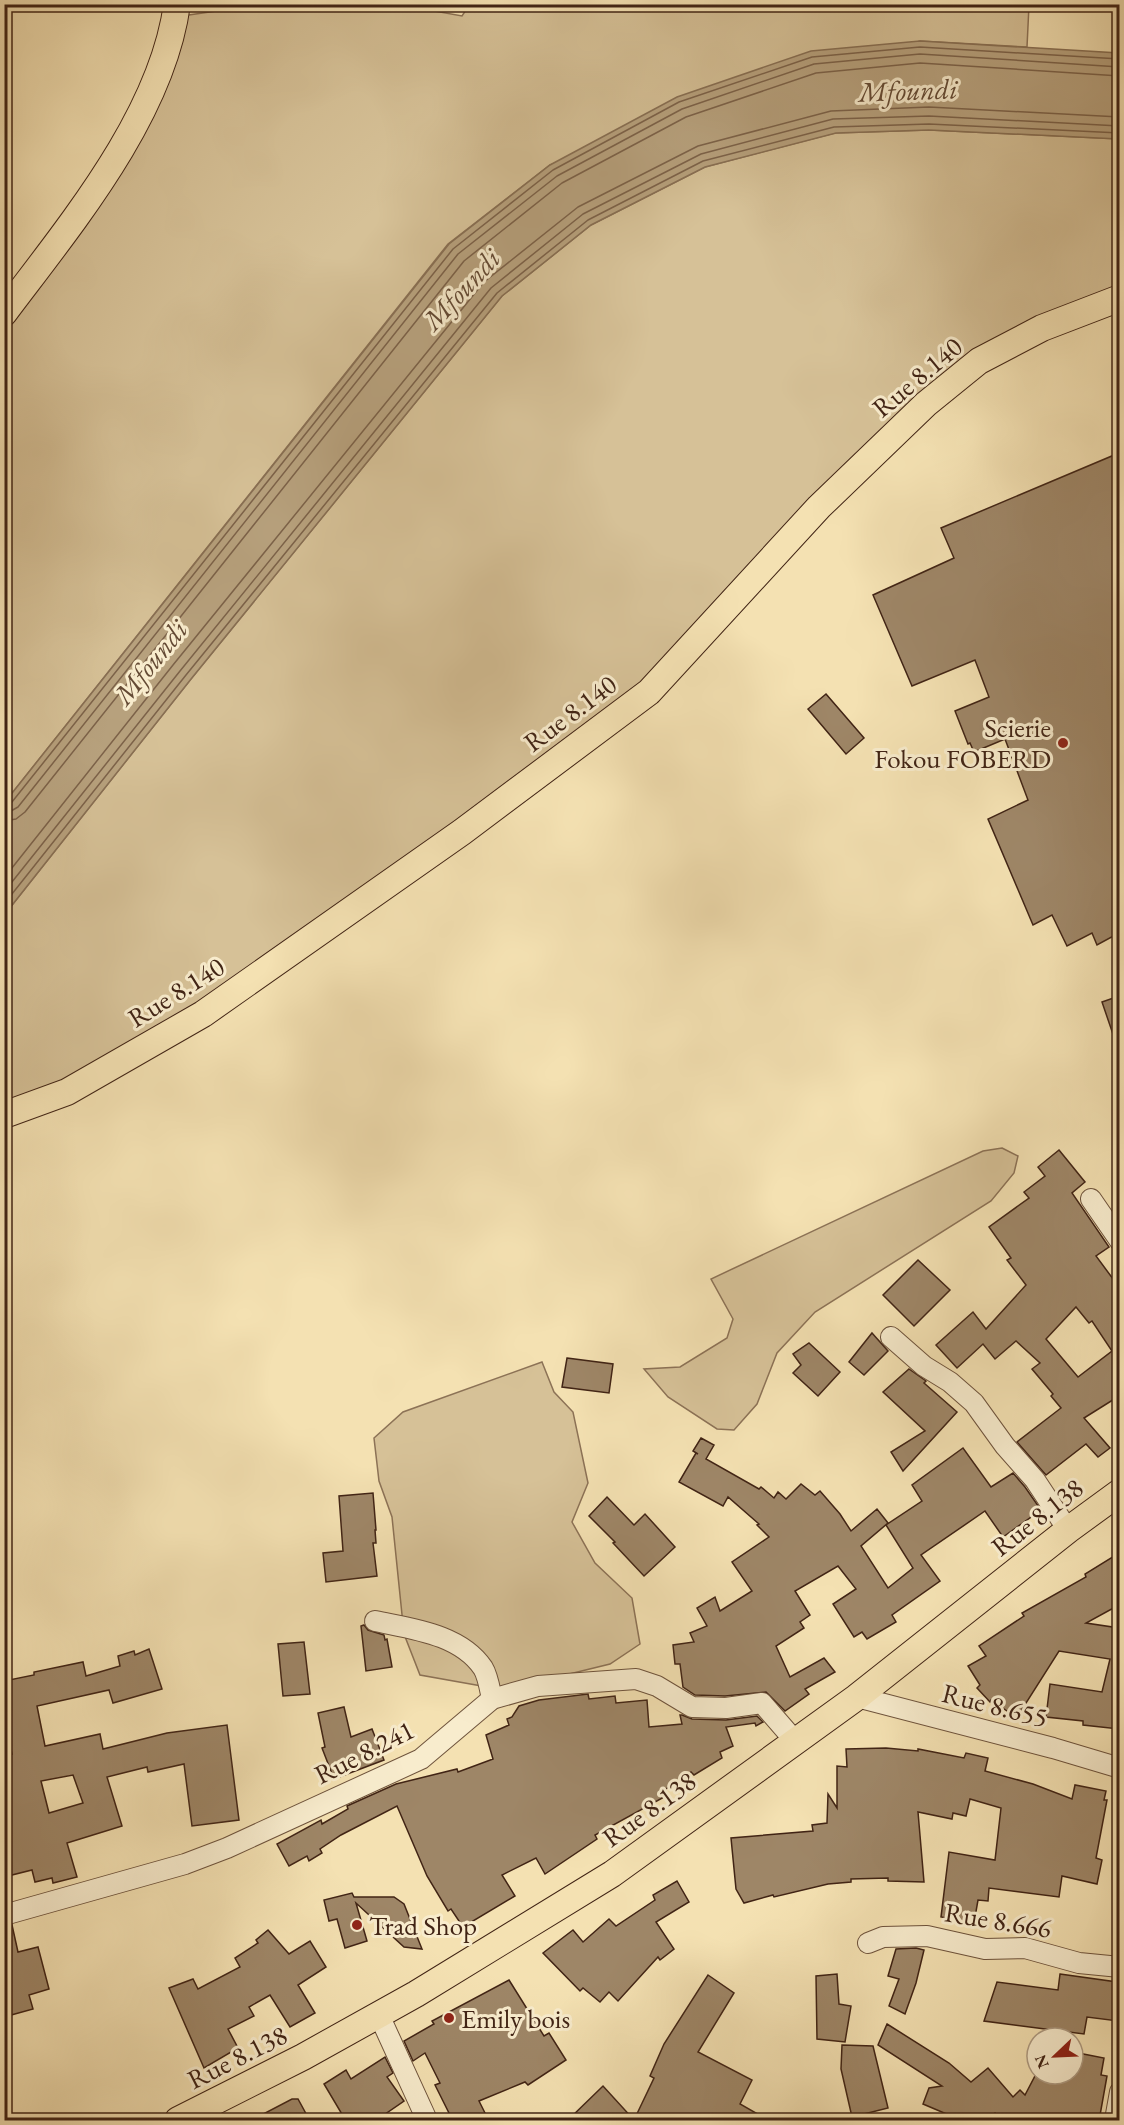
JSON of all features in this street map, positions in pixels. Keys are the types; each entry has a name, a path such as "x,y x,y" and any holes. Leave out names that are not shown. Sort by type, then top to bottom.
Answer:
{"main road":[{"path":"4,313 85,204 136,125 164,57 177,4"},
{"name":"Rue 8.140","path":"4,1115 67,1092 203,1014 462,832 649,692 819,507 926,404 980,361 1042,328 1119,298"},
{"name":"Rue 8.138","path":"178,2121 379,2015 612,1874 857,1697 1119,1492"}],"street":[{"path":"1091,1199 1119,1241"},
{"path":"891,1337 924,1366 950,1382 974,1402 1005,1446 1035,1480 1068,1530"},
{"path":"375,1621 427,1632 465,1649 484,1669 492,1699"},
{"name":"Rue 8.241","path":"4,1915 185,1864 227,1848 421,1759 492,1699 538,1686 636,1679 657,1686 692,1707 726,1708 762,1703 795,1741"},
{"name":"Rue 8.655","path":"857,1697 1053,1748 1119,1768"},
{"name":"Rue 8.666","path":"868,1942 883,1937 927,1936 985,1949 1025,1948 1079,1963 1119,1967"},
{"path":"379,2015 427,2121"},
{"path":"1114,2121 1119,2092"}],"shaded area":[{"path":"470,4 1029,5 1027,47 920,41 550,165 448,244 5,802 5,313 85,204 175,17 251,6 325,5 401,5 462,16"},
{"path":"929,130 1119,139 1119,298 979,361 649,692 203,1014 5,1115 5,914 191,679 502,296 591,225 705,167 835,133"},
{"path":"1002,1148 1018,1156 1014,1173 991,1201 815,1312 777,1353 757,1404 734,1430 717,1429 668,1397 644,1369 680,1367 727,1338 733,1319 711,1279 983,1151"},
{"path":"542,1362 554,1392 573,1412 588,1483 572,1522 595,1563 632,1598 640,1644 610,1664 504,1690 420,1675 404,1634 392,1517 379,1481 374,1438 403,1412"}],"water":[{"name":"Mfoundi","path":"920,41 1119,53 1119,139 929,130 836,133 705,167 591,225 502,296 191,679 5,914 5,802 449,244 550,165 677,97 811,51"}],"building":[{"name":"Scierie Fokou FOBERD","path":"1119,453 1119,933 1097,945 1092,933 1067,946 1052,915 1033,925 988,819 1028,800 1005,739 974,752 970,743 968,744 955,711 989,697 975,660 912,686 873,595 954,558 941,528"},
{"path":"826,694 864,738 846,754 808,709"},
{"path":"1119,996 1119,1046 1117,1046 1102,1002"},
{"path":"1059,1150 1085,1182 1072,1193 1109,1247 1096,1256 1119,1287 1119,1390 1113,1394 1116,1398 1084,1418 1110,1448 1098,1457 1086,1444 1046,1475 1017,1442 1061,1408 1051,1396 1053,1394 1032,1369 1040,1363 1016,1341 995,1359 983,1344 957,1368 936,1345 973,1312 986,1329 1026,1285 1007,1260 1011,1258 989,1227 1029,1198 1024,1192 1045,1176 1038,1167","holes":["1076,1307 1089,1323 1092,1321 1112,1351 1078,1377 1046,1339"]},
{"path":"918,1260 950,1290 914,1326 883,1295"},
{"path":"872,1333 888,1351 864,1375 849,1362"},
{"path":"809,1343 840,1372 818,1396 793,1373 801,1365 793,1354"},
{"path":"567,1358 613,1364 609,1393 562,1387"},
{"path":"909,1369 926,1381 924,1383 957,1412 903,1471 891,1452 925,1431 883,1392"},
{"path":"701,1438 714,1445 706,1459 759,1489 761,1487 774,1498 778,1492 786,1499 801,1484 815,1495 820,1491 851,1531 877,1509 888,1523 861,1546 888,1588 913,1568 886,1525 922,1501 912,1485 963,1448 991,1487 1013,1473 1041,1510 1003,1537 985,1511 921,1555 940,1581 892,1615 896,1622 867,1639 862,1632 854,1637 833,1604 856,1589 838,1566 795,1591 810,1615 800,1622 804,1628 776,1646 790,1677 824,1658 835,1672 805,1689 809,1694 785,1711 766,1692 725,1696 695,1695 683,1687 680,1664 675,1664 673,1645 694,1642 690,1633 707,1626 697,1608 715,1597 720,1611 752,1591 732,1562 769,1537 757,1525 759,1524 728,1497 723,1506 679,1482 696,1453 698,1454 693,1451"},
{"path":"373,1493 376,1543 373,1543 377,1576 326,1582 323,1553 343,1551 339,1496"},
{"path":"607,1497 634,1525 645,1514 675,1547 644,1576 589,1516"},
{"path":"1119,1553 1119,1605 1086,1623 1119,1628 1119,1729 1083,1725 1083,1721 1046,1717 1050,1684 1102,1692 1110,1659 1059,1651 1021,1711 1015,1707 1010,1713 991,1700 990,1702 977,1688 980,1685 968,1666 986,1656 979,1646 1024,1616 1022,1613 1086,1577 1085,1574"},
{"path":"364,1625 368,1630 384,1635 385,1640 387,1639 392,1667 366,1671 361,1626"},
{"path":"304,1642 310,1694 283,1696 278,1644"},
{"path":"149,1649 162,1689 113,1703 109,1690 37,1706 45,1746 100,1734 103,1749 167,1733 227,1725 239,1820 192,1826 184,1764 148,1772 147,1767 107,1777 122,1826 67,1843 77,1877 53,1883 52,1878 35,1882 32,1870 4,1877 4,1755 12,1754 4,1716 4,1681 83,1662 86,1676 120,1666 118,1656 134,1651 135,1655","holes":["73,1775 83,1803 49,1813 41,1781"]},
{"path":"588,1694 589,1699 615,1696 616,1703 647,1700 649,1727 682,1724 680,1715 692,1719 726,1720 757,1716 763,1722 756,1726 755,1723 726,1727 733,1746 720,1752 722,1758 694,1775 691,1772 663,1791 666,1796 595,1835 597,1839 545,1874 536,1858 502,1875 515,1896 463,1927 451,1909 448,1911 427,1876 397,1806 341,1835 320,1849 322,1853 309,1861 307,1856 289,1866 277,1844 321,1820 322,1824 348,1809 347,1806 396,1784 457,1769 458,1772 493,1759 486,1735 509,1725 507,1719 512,1717 519,1706 539,1700"},
{"path":"344,1707 351,1737 372,1729 384,1760 334,1779 322,1748 325,1747 318,1713"},
{"path":"886,1748 918,1751 918,1749 964,1758 966,1753 988,1758 985,1771 1033,1784 1072,1799 1075,1785 1106,1791 1104,1800 1107,1800 1096,1858 1102,1860 1097,1884 1062,1876 1059,1897 989,1888 988,1901 978,1900 974,1923 941,1917 949,1852 995,1860 1001,1808 970,1799 966,1816 953,1813 952,1819 918,1812 924,1882 888,1881 888,1878 851,1879 851,1882 828,1884 744,1903 736,1889 731,1838 813,1831 812,1825 827,1823 828,1794 837,1808 837,1766 847,1767 846,1749"},
{"path":"677,1881 689,1902 656,1922 674,1949 660,1960 658,1957 618,2001 609,1992 600,2002 583,1988 580,1991 543,1953 573,1930 583,1942 609,1919 616,1926 655,1900 653,1895"},
{"path":"352,1893 354,1897 394,1897 404,1904 422,1949 404,1947 356,1903 367,1941 345,1948 337,1919 329,1921 324,1900"},
{"path":"12,1925 18,1952 38,1947 49,1989 29,1995 33,2009 4,2017 4,1927"},
{"path":"268,1930 289,1954 310,1941 326,1967 298,1985 315,2013 290,2027 270,1995 249,2007 254,2016 228,2029 238,2048 204,2068 169,1988 193,1979 198,1989 240,1967 235,1958 258,1943 256,1940"},
{"path":"896,1949 924,1950 905,2014 889,2006 899,1979 888,1976"},
{"path":"837,1974 839,2004 851,2006 845,2042 817,2039 816,1976"},
{"path":"1060,1974 1117,1982 1118,2021 1087,2017 1085,2028 1085,2026 1025,2026 984,2021 997,1982 1058,1990"},
{"path":"708,1975 734,1993 698,2052 752,2080 740,2104 770,2121 567,2121 603,2086 634,2120 654,2078 650,2076 664,2044"},
{"path":"509,1980 544,2036 549,2033 566,2060 528,2085 525,2082 479,2101 489,2121 453,2121 435,2085 440,2083 425,2053 413,2061 404,2041 434,2024 432,2021"},
{"path":"887,2024 949,2063 971,2082 988,2068 1013,2097 1020,2090 1025,2095 1030,2086 1085,2086 1085,2054 1104,2058 1101,2075 1107,2076 1099,2121 1002,2121 995,2113 987,2121 963,2121 923,2104 929,2088 942,2086 878,2045"},
{"path":"842,2045 873,2046 888,2108 852,2117 841,2069"},
{"path":"385,2057 393,2073 387,2077 404,2101 375,2121 346,2121 324,2084 346,2070 351,2079"},
{"path":"292,2099 298,2099 310,2121 250,2121"}],"place":[{"name":"Scierie Fokou FOBERD","path":"1063,743"},
{"name":"Trad Shop","path":"357,1925"},
{"name":"Emily bois","path":"449,2018"}]}
